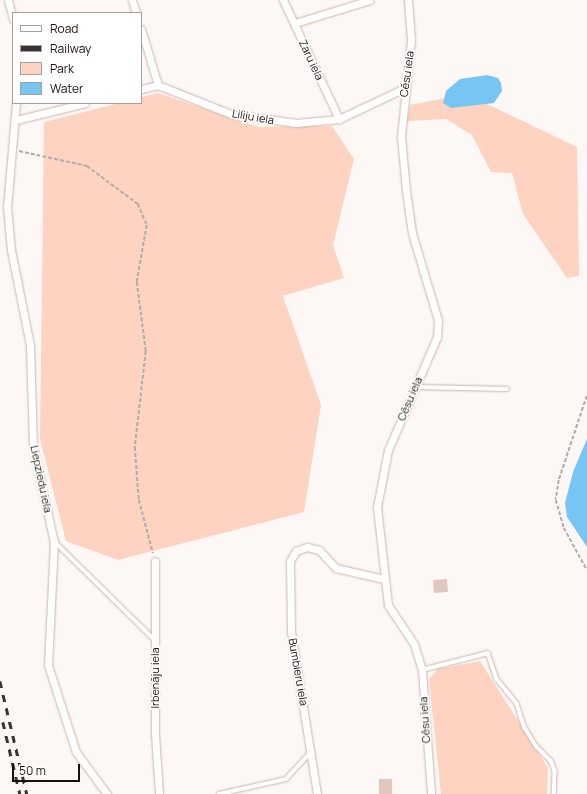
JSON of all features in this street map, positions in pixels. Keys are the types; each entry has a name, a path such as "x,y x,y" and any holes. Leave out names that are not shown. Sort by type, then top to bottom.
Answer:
{"street":[{"path":"8,0 12,15"},
{"path":"132,0 136,12"},
{"name":"Zaru iela","path":"284,0 339,119"},
{"path":"295,23 370,0"},
{"name":"Cēsu iela","path":"408,0 412,40 405,88 401,136 406,191 412,233 438,320 437,337 388,450 377,507 388,604 414,644 422,670 430,794"},
{"path":"142,32 158,85 142,89"},
{"name":"Liliju iela","path":"158,85 231,114 296,124 339,119 405,88"},
{"name":"Liepziedu iela","path":"16,104 14,150 7,207 11,250 30,345 33,446 54,542 48,665 76,752 107,794"},
{"path":"16,120 81,104"},
{"name":"Bumbieru iela","path":"317,794 291,632 290,561 296,551 307,547 319,550 336,568 384,579"},
{"name":"Irbenāju iela","path":"155,561 155,735 159,794"}],"lane":[{"path":"416,387 507,389"},
{"path":"54,542 155,640"},
{"path":"422,670 488,653 498,679 517,704 525,728 536,747 551,761 555,771 554,794"},
{"path":"219,794 286,779 310,753"}],"path":[{"path":"14,150 87,166 138,204 147,225 138,282 146,351 135,447 139,500 155,561"},
{"path":"587,396 559,480 556,500 564,528 587,570"}],"green space":[{"path":"158,93 258,127 332,126 354,159 333,245 344,278 283,296 321,405 304,512 118,560 66,541 40,439 44,122 115,104 142,104 142,97"},
{"path":"466,94 577,147 579,276 567,278 523,214 512,173 491,172 472,135 446,119 407,121 410,105"},
{"path":"480,661 548,768 547,794 441,794 429,679 438,669"}],"water":[{"path":"487,75 498,78 501,83 502,91 494,103 451,108 443,103 446,91 460,79"},
{"path":"587,439 587,547 567,517 565,503 573,472"}],"building":[{"path":"447,579 448,592 434,593 433,580"},
{"path":"379,779 392,779 392,794 379,794"}],"railway":[{"path":"0,681 27,794"},
{"path":"3,722 20,794"}]}
